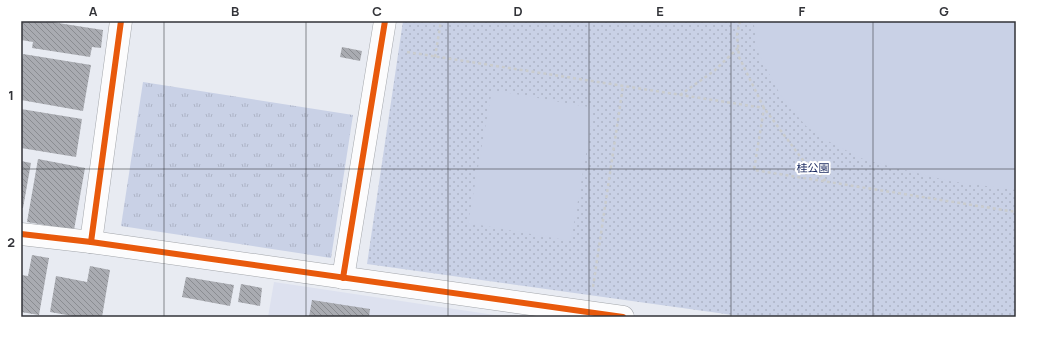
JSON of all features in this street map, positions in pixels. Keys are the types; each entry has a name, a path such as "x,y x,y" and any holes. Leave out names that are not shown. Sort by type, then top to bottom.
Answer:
{"street":[{"path":"91,242 121,21"},
{"path":"343,278 385,21"},
{"path":"21,234 91,242 623,317"}],"path":[{"path":"435,57 441,21"},
{"path":"740,21 737,35 739,57 764,108 802,159 826,181"},
{"path":"680,95 714,71 738,47"},
{"path":"381,48 764,108"},
{"path":"597,314 623,86"},
{"path":"764,108 754,170 1016,212"}],"shaded area":[{"path":"274,282 508,317 268,317"}],"green space":[{"name":"桂公園","path":"403,21 1016,21 1016,317 747,317 367,264"},
{"path":"755,21 1016,21 1016,190 949,181 865,160 822,138 806,126 780,94 759,55 754,25"},
{"path":"143,82 353,115 331,258 121,226"},
{"path":"492,90 594,108 571,241 468,223"}],"building":[{"path":"21,21 45,21 103,30 101,48 92,47 90,57 32,48 33,42 21,40"},
{"path":"342,47 362,51 360,61 340,57"},
{"path":"23,54 91,65 83,111 21,100 21,69"},
{"path":"21,109 82,119 76,157 21,148"},
{"path":"38,159 85,168 74,230 27,222"},
{"path":"21,161 31,163 23,208 21,208"},
{"path":"32,255 49,258 39,315 21,312 21,275 28,276"},
{"path":"90,266 110,270 102,317 78,317 50,312 56,276 87,282"},
{"path":"186,277 234,285 230,306 182,297"},
{"path":"241,284 262,288 260,306 238,302"},
{"path":"312,300 370,309 369,317 309,317"}],"cycle path":[{"path":"91,242 121,21"},
{"path":"343,278 385,21"},
{"path":"21,234 91,242 623,317"}]}
